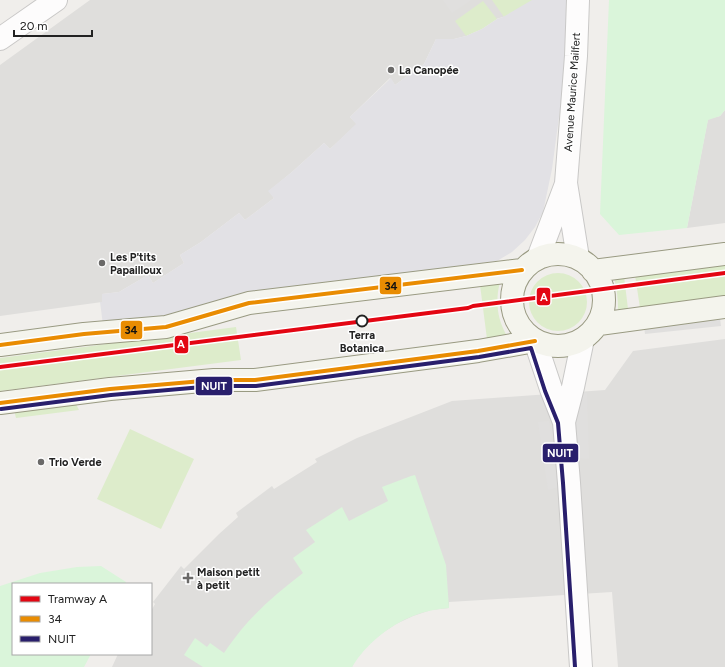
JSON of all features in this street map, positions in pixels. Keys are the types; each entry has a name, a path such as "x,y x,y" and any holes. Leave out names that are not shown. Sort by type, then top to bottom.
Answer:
{"street":[{"path":"0,39 56,0"},
{"name":"Avenue Maurice Mailfert","path":"578,0 576,56 566,183 586,265"},
{"name":"Avenue Maurice Mailfert","path":"530,264 566,183"},
{"path":"0,345 84,334 166,327 249,303 530,264 558,254 586,265 725,254"},
{"path":"530,264 512,289 512,301 514,314 520,327 535,341 564,422 580,667"},
{"path":"0,403 110,389 214,380 255,380 448,355 535,341 562,346 583,339 599,324 604,302 603,289 586,265"},
{"path":"599,324 725,307"},
{"path":"564,422 583,339"}],"shaded area":[{"path":"90,0 532,0 466,36 454,39 436,39 424,64 395,85 390,78 350,117 357,124 330,149 324,143 269,191 274,198 245,220 239,213 201,242 180,255 184,263 153,283 148,275 119,292 102,294 102,302 0,316 0,65"},
{"path":"443,0 471,0 452,13"},
{"path":"532,0 567,0 563,87 552,169 543,212 535,227 525,240 512,252 497,261 281,291 200,306 162,317 103,325 100,302 102,302 102,294 119,292 148,275 153,283 184,263 180,255 201,242 239,213 245,220 274,198 268,191 324,143 330,149 356,124 350,117 391,78 395,85 424,64 436,39 454,39 466,36 482,29"},
{"path":"725,110 725,223 687,228 708,119 720,116"},
{"path":"720,318 721,326 645,334 644,327"},
{"path":"725,339 725,667 618,667 612,592 449,602 449,608 431,610 413,616 396,624 381,634 367,646 352,667 112,667 118,655 152,655 152,609 155,604 153,602 181,566 184,569 238,517 236,513 272,486 274,489 317,462 315,459 357,438 452,401 605,390 633,351"},
{"path":"575,393 587,393 589,459 577,458"},
{"path":"549,421 558,487 548,490 538,422"}],"green space":[{"path":"492,0 544,0 504,17"},
{"path":"609,0 725,0 725,110 720,116 708,120 687,228 619,235 600,214"},
{"path":"483,1 497,19 482,29 466,36 455,21"},
{"path":"725,264 725,297 640,308 635,275"},
{"path":"552,273 564,273 574,277 583,286 587,296 587,308 579,323 564,331 552,331 542,327 533,318 529,308 529,296 533,286 542,277"},
{"path":"624,276 628,309 618,311 614,278"},
{"path":"500,282 497,303 501,323 507,336 487,339 480,285"},
{"path":"236,327 241,360 0,391 0,358"},
{"path":"75,402 79,410 16,418 14,410"},
{"path":"130,429 194,459 161,529 97,499"},
{"path":"415,475 446,565 449,608 413,616 386,630 371,643 352,667 203,667 184,655 195,638 207,647 210,643 224,653 255,614 303,573 293,558 315,542 306,530 342,507 349,521 388,501 382,487"},
{"path":"101,566 126,582 12,583 12,655 90,655 84,667 0,667 0,586 40,573 77,567"}],"tram line":[{"name":"A","path":"0,367 468,308 473,306 725,273"}],"transit line":[{"name":"34","path":"0,345 84,334 166,327 249,303 522,270"},
{"name":"34","path":"0,403 110,389 214,380 255,380 478,351 535,341"},
{"name":"NUIT","path":"1,409 111,395 214,386 256,386 479,357 531,348 545,391 558,423 575,667"}],"place":[{"name":"La Canopée","path":"391,70"},
{"name":"Les P'tits Papailloux","path":"102,263"},
{"name":"Terra Botanica","path":"362,321"},
{"name":"Trio Verde","path":"41,462"},
{"name":"Maison petit à petit","path":"188,578"}]}
